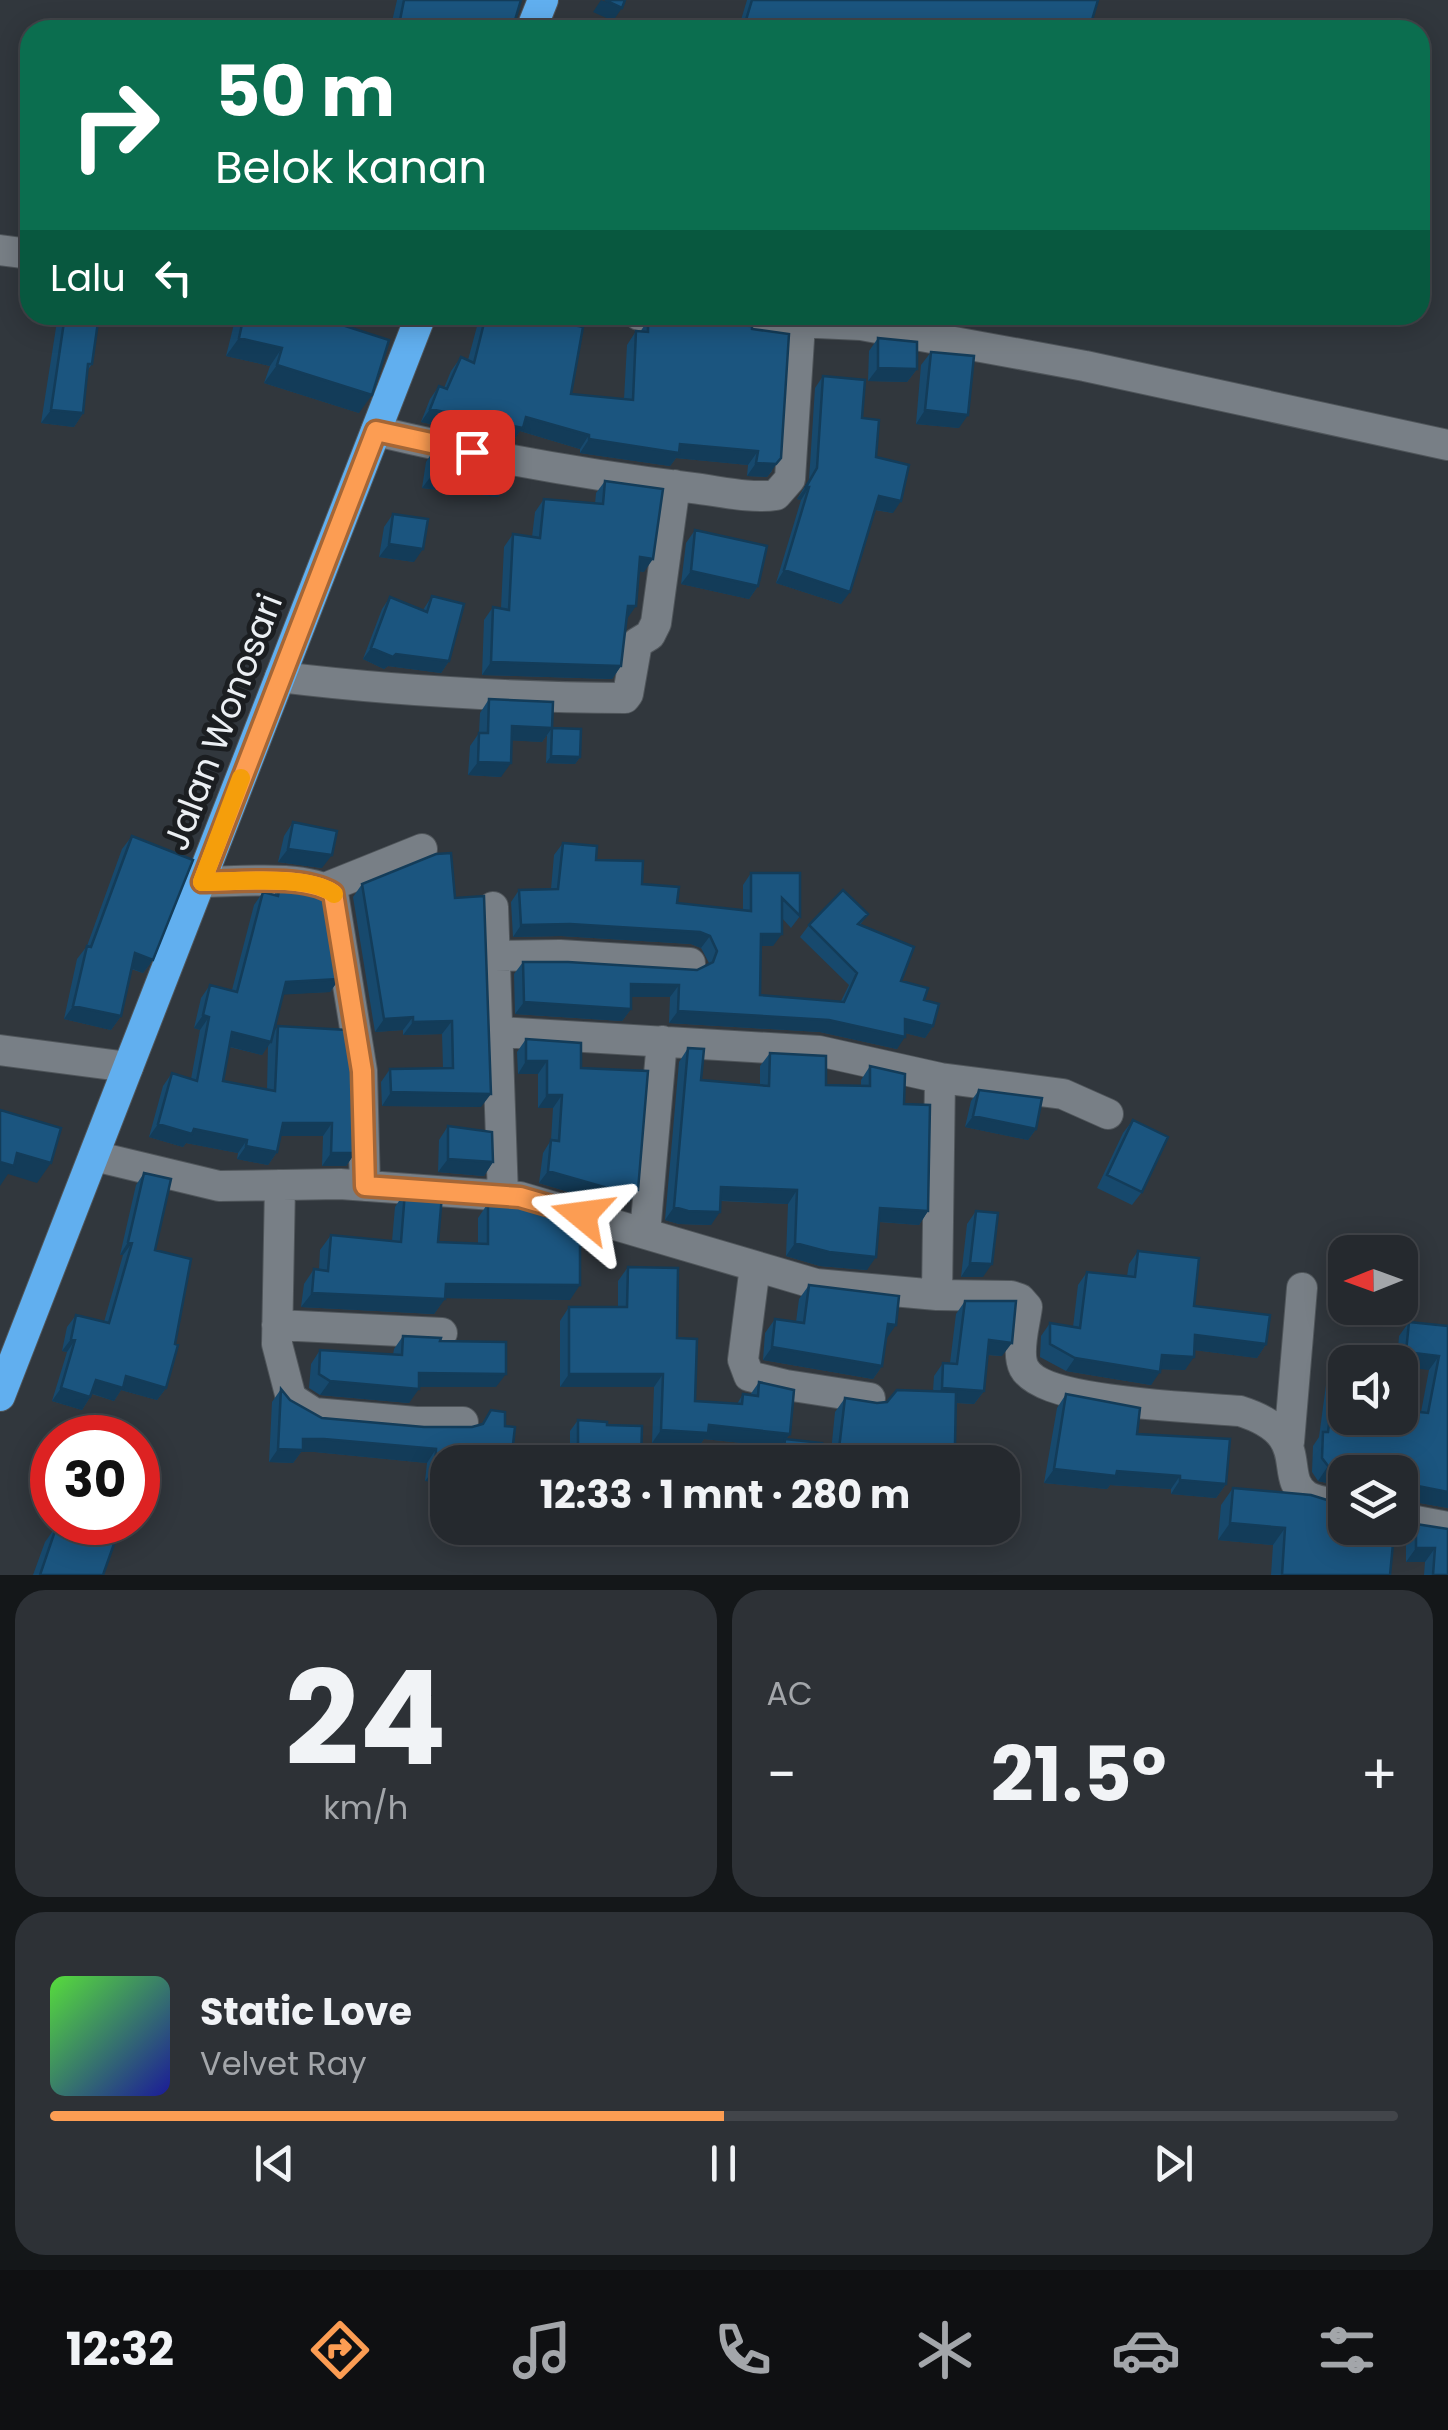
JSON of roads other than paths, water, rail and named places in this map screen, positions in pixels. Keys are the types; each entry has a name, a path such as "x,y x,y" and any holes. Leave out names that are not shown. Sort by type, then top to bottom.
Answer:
{"highway":[{"name":"Jalan Wonosari","path":"0,1396 417,325"}],"street":[{"path":"376,431 433,445 675,486 767,496 783,490 790,479 800,325"},
{"path":"830,325 861,326 1048,359 1448,446"},
{"path":"280,676 358,686 528,697 625,698 637,643 650,634 656,623 675,486"},
{"path":"325,888 422,850"},
{"path":"202,882 304,883 333,893 362,1071 365,1186"},
{"path":"492,906 503,1196"},
{"path":"496,956 690,962"},
{"path":"498,1032 819,1050 940,1078 1063,1094 1108,1114"},
{"path":"645,1233 662,1042"},
{"path":"0,1050 128,1067"},
{"path":"937,1295 940,1078"},
{"path":"94,1156 219,1186 365,1186 520,1197 816,1284 937,1295 1012,1296 1027,1307 1021,1358 1026,1372 1039,1383 1071,1395 1240,1411 1266,1420 1289,1442"},
{"path":"280,1185 277,1344 291,1398 314,1413 463,1422"},
{"path":"755,1266 743,1360 749,1376 786,1386 870,1398"},
{"path":"1302,1288 1289,1442 1301,1490 1308,1498 1328,1502"},
{"path":"277,1325 442,1332"},
{"path":"1418,1521 1448,1527"}]}
